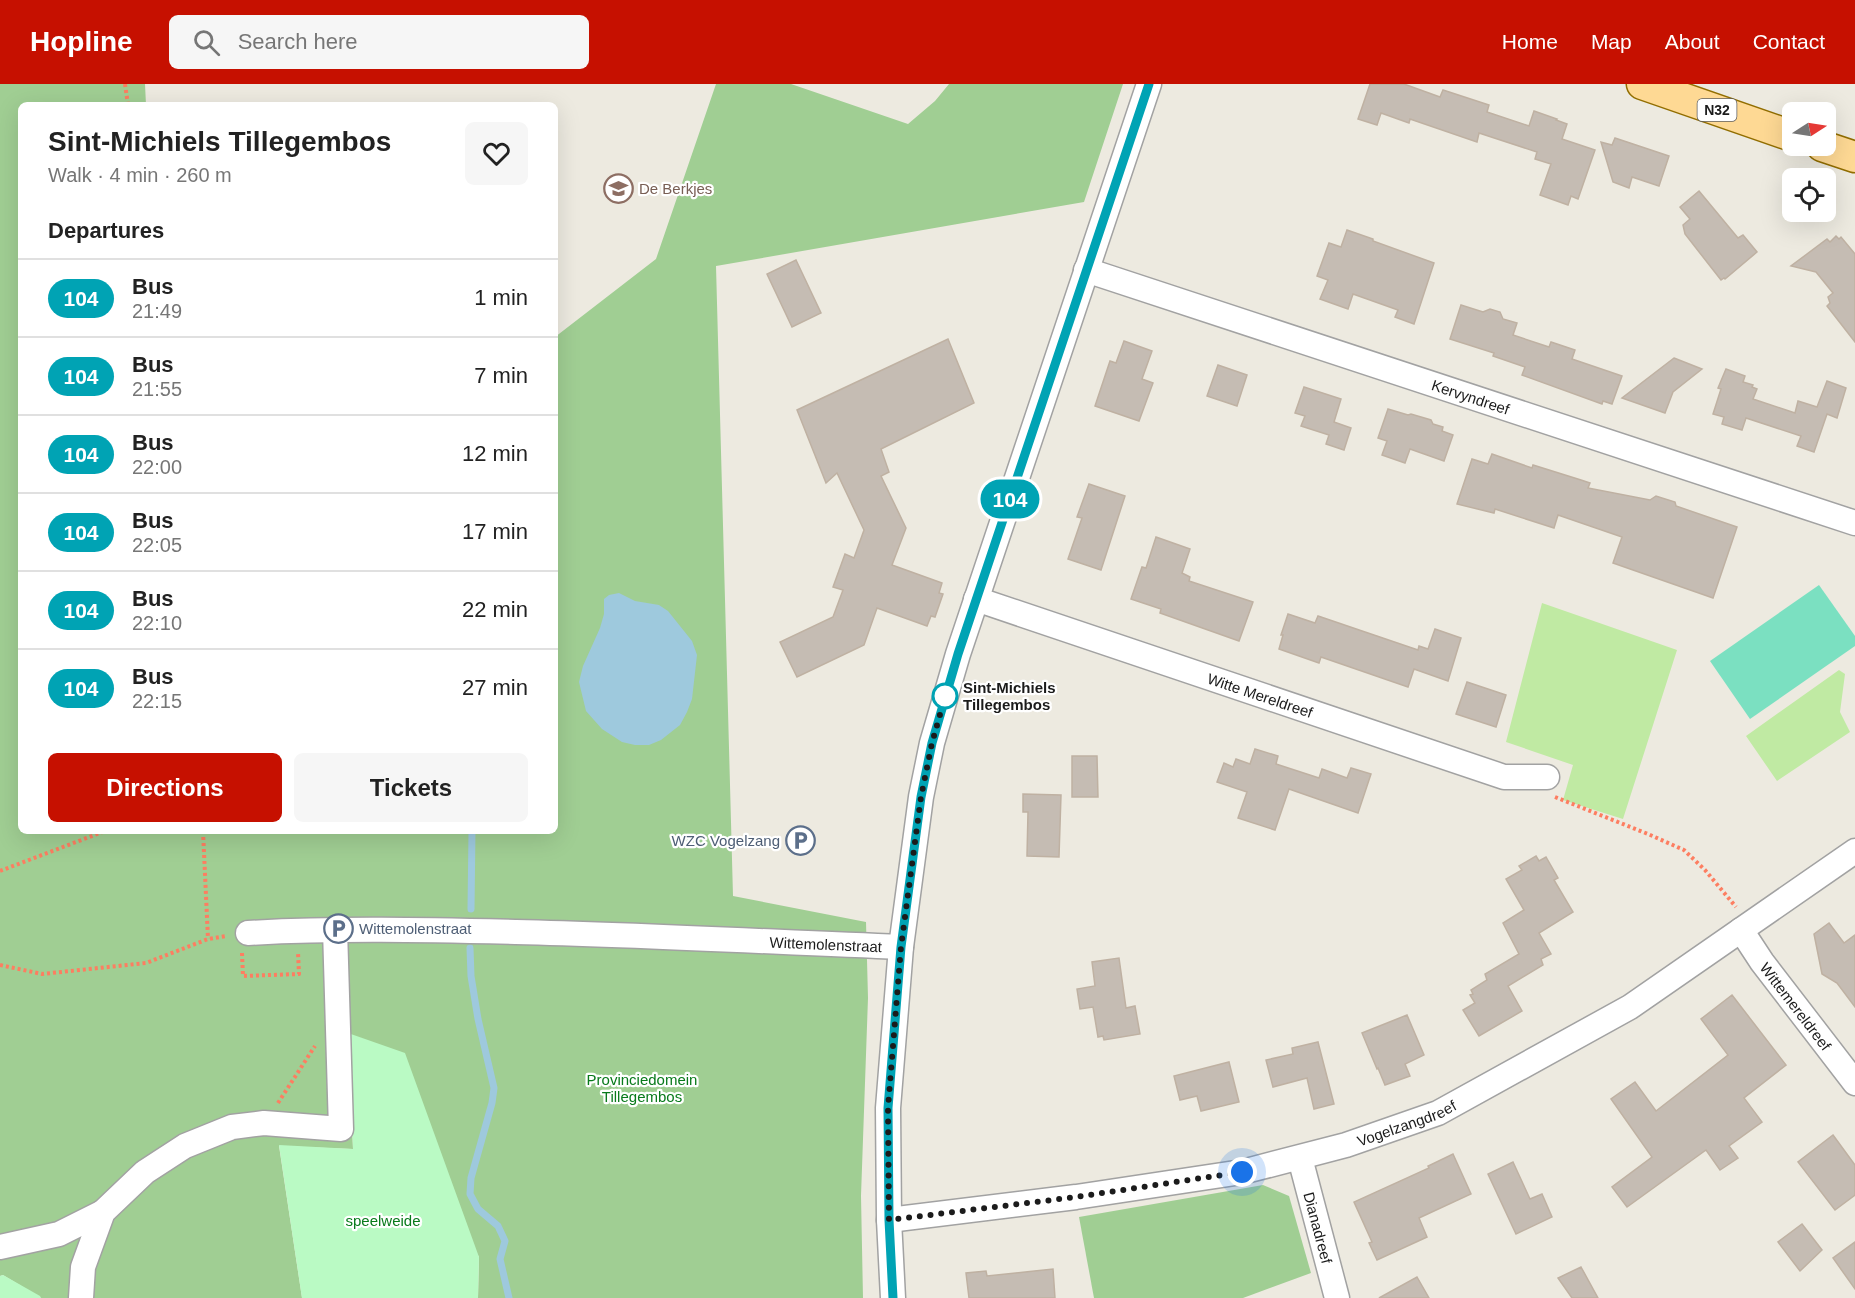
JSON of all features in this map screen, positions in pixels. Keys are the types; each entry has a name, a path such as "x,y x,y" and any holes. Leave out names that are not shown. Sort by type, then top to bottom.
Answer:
{"main road":[{"name":"N32","path":"1642,84 1782,132"},
{"path":"1836,151 1855,157"}],"street":[{"name":"Wittemolenstraat","path":"893,1298 889,1220 888,1108 901,947 923,786 941,709 976,599 1149,84"},
{"name":"Kervyndreef","path":"1086,270 1855,523"},
{"name":"Witte Mereldreef","path":"976,599 1503,777 1547,777"},
{"name":"Vogelzangdreef","path":"889,1220 1112,1192 1242,1172 1370,1138 1438,1113 1630,1007 1855,851"},
{"name":"Wittemereldreef","path":"1746,926 1762,962 1855,1083"},
{"path":"0,1247 59,1234 103,1212 145,1172 185,1146 232,1127 264,1123 341,1129 334,929"},
{"name":"Wittemolenstraat","path":"245,939 297,930 435,930 605,934 901,947"},
{"name":"Dianadreef","path":"1300,1158 1337,1298"},
{"path":"81,1298 83,1267 103,1212"}],"path":[{"path":"125,84 128,102"},
{"path":"1547,777 1541,792 1684,850 1706,870 1746,926"},
{"path":"0,871 97,834"},
{"path":"0,965 42,974 146,963 208,939 203,834"},
{"path":"245,939 243,976 299,974 297,930"},
{"path":"264,1123 337,1013"}],"green space":[{"name":"Provinciedomein Tillegembos","path":"0,84 145,84 146,102 18,102 18,834 558,834 558,335 656,259 716,84 791,84 908,124 935,101 949,84 1123,84 1084,202 716,266 733,896 866,922 868,998 861,1196 863,1298 478,1298 479,1257 348,1034 353,1149 279,1146 302,1298 41,1298 3,1275 0,1276"},
{"path":"1819,585 1855,636 1855,646 1750,719 1710,661"},
{"path":"1542,603 1677,650 1623,819 1563,800 1573,765 1506,742"},
{"path":"1839,670 1845,674 1840,712 1850,732 1777,781 1746,736"},
{"name":"speelweide","path":"348,1033 405,1053 479,1257 478,1298 302,1298 279,1145 353,1149"},
{"path":"1263,1185 1289,1196 1311,1273 1243,1298 1094,1298 1079,1217"},
{"path":"3,1275 41,1298 0,1298 0,1276"}],"water":[{"path":"619,593 635,601 659,605 668,611 692,641 697,655 692,699 687,712 680,725 661,740 649,745 622,742 602,729 586,711 579,682 583,666 600,628 604,614 604,599 609,595"}],"building":[{"path":"1370,84 1404,84 1440,97 1443,90 1489,105 1487,112 1529,126 1534,111 1567,124 1562,139 1595,150 1578,199 1571,196 1568,205 1540,195 1551,164 1535,159 1537,152 1479,133 1477,142 1410,119 1409,123 1381,113 1377,125 1358,119"},
{"path":"1615,138 1669,156 1659,186 1632,177 1629,188 1613,182 1601,142 1612,145"},
{"path":"1699,191 1738,238 1743,235 1757,252 1725,279 1721,280 1685,234 1683,225 1690,219 1680,207"},
{"path":"1347,230 1434,263 1414,324 1395,317 1398,310 1353,294 1348,309 1320,299 1328,280 1317,276 1329,243 1341,247"},
{"path":"1836,236 1839,239 1841,237 1855,254 1855,342 1827,306 1830,303 1828,297 1833,293 1816,272 1791,266 1827,239 1830,242"},
{"path":"796,260 821,313 792,327 767,274"},
{"path":"1461,305 1483,312 1490,309 1500,312 1503,319 1517,323 1513,335 1549,347 1551,342 1575,350 1572,359 1622,376 1612,404 1603,401 1602,404 1522,375 1525,367 1493,356 1494,353 1450,339"},
{"path":"948,339 974,403 881,449 889,472 881,476 906,528 892,565 942,583 939,593 943,594 935,617 931,616 927,626 877,608 864,645 797,677 780,642 833,617 843,590 833,587 845,554 854,558 864,530 837,473 826,483 797,410"},
{"path":"1124,341 1152,351 1142,379 1153,383 1139,421 1095,406 1110,361 1116,363"},
{"path":"1674,358 1702,369 1673,392 1665,413 1622,398"},
{"path":"1218,365 1247,375 1237,406 1207,396"},
{"path":"1726,369 1745,376 1743,382 1757,389 1753,399 1795,413 1798,401 1817,407 1827,381 1846,388 1837,418 1827,414 1814,452 1797,446 1801,436 1746,418 1742,430 1722,424 1724,417 1713,414 1721,389 1718,388"},
{"path":"1304,387 1341,399 1334,422 1351,428 1344,450 1326,444 1329,435 1301,426 1305,416 1295,413"},
{"path":"1388,409 1431,420 1433,424 1443,427 1442,431 1453,435 1444,461 1410,449 1405,463 1382,455 1387,441 1378,438"},
{"path":"1492,454 1532,468 1533,465 1590,483 1588,488 1650,500 1656,496 1675,502 1676,506 1737,527 1713,598 1613,563 1622,537 1558,515 1554,528 1495,509 1494,513 1457,504 1472,459 1488,464"},
{"path":"1089,484 1125,496 1101,570 1068,559 1082,518 1077,517"},
{"path":"1156,537 1190,549 1182,573 1190,577 1189,581 1253,602 1239,641 1160,613 1161,609 1131,599 1142,567 1146,568"},
{"path":"1288,614 1315,623 1318,616 1418,650 1419,646 1428,649 1435,629 1461,638 1448,681 1414,669 1408,687 1321,657 1319,663 1279,649"},
{"path":"1467,682 1506,695 1496,727 1456,714"},
{"path":"1255,749 1278,756 1276,764 1319,778 1322,769 1347,778 1351,768 1371,774 1358,813 1289,789 1275,830 1238,818 1247,792 1217,782 1224,763 1233,767 1236,759 1250,764"},
{"path":"1072,756 1097,756 1098,797 1072,797"},
{"path":"1023,794 1061,795 1059,857 1027,856 1028,812 1023,812"},
{"path":"1536,856 1539,861 1546,857 1558,878 1554,880 1573,912 1539,933 1551,954 1541,959 1543,965 1508,986 1522,1011 1479,1036 1463,1010 1475,1003 1470,995 1473,994 1471,990 1487,980 1485,974 1519,954 1503,923 1524,910 1506,879 1522,870 1519,866"},
{"path":"1829,923 1844,943 1855,935 1855,1007 1837,983 1822,974 1814,934"},
{"path":"1119,958 1126,1008 1135,1006 1140,1034 1104,1040 1103,1036 1098,1037 1093,1007 1080,1009 1077,989 1095,986 1092,962"},
{"path":"1732,995 1786,1065 1744,1098 1762,1122 1729,1146 1738,1158 1720,1170 1706,1150 1627,1207 1612,1187 1652,1157 1611,1099 1635,1082 1656,1111 1728,1055 1701,1019"},
{"path":"1407,1015 1424,1055 1405,1064 1410,1076 1385,1085 1362,1033"},
{"path":"1318,1042 1334,1104 1314,1109 1307,1078 1273,1087 1266,1060 1293,1054 1292,1048"},
{"path":"1229,1062 1239,1102 1201,1111 1197,1096 1180,1100 1174,1076"},
{"path":"1833,1135 1855,1165 1855,1195 1835,1210 1798,1162"},
{"path":"1453,1154 1471,1194 1419,1218 1427,1237 1377,1260 1369,1243 1372,1242 1354,1202 1429,1168 1428,1166"},
{"path":"1513,1162 1530,1199 1542,1194 1552,1217 1516,1234 1488,1174"},
{"path":"1802,1224 1822,1250 1800,1271 1778,1242"},
{"path":"1855,1242 1855,1289 1833,1258"},
{"path":"1581,1267 1598,1298 1572,1298 1558,1278"},
{"path":"1053,1269 1055,1298 969,1298 966,1273 986,1271 987,1276"},
{"path":"1417,1277 1429,1298 1379,1298"}],"waterway":[{"path":"471,909 472,834"},
{"path":"470,948 471,976 478,1019 494,1088 471,1178 470,1194 478,1209 498,1226 505,1241 500,1259 509,1298"}],"bus line":[{"name":"104","path":"893,1298 889,1220 888,1108 901,947 921,797 932,743 958,654 1149,84"}],"place":[{"name":"De Berkjes","path":"618,188"},
{"name":"Sint-Michiels Tillegembos","path":"945,696"},
{"name":"WZC Vogelzang","path":"801,840"},
{"name":"Wittemolenstraat","path":"338,928"}],"route":[{"path":"945,696 947,690 932,743 921,797 901,947 888,1108 889,1220 1076,1197 1242,1172"}]}
